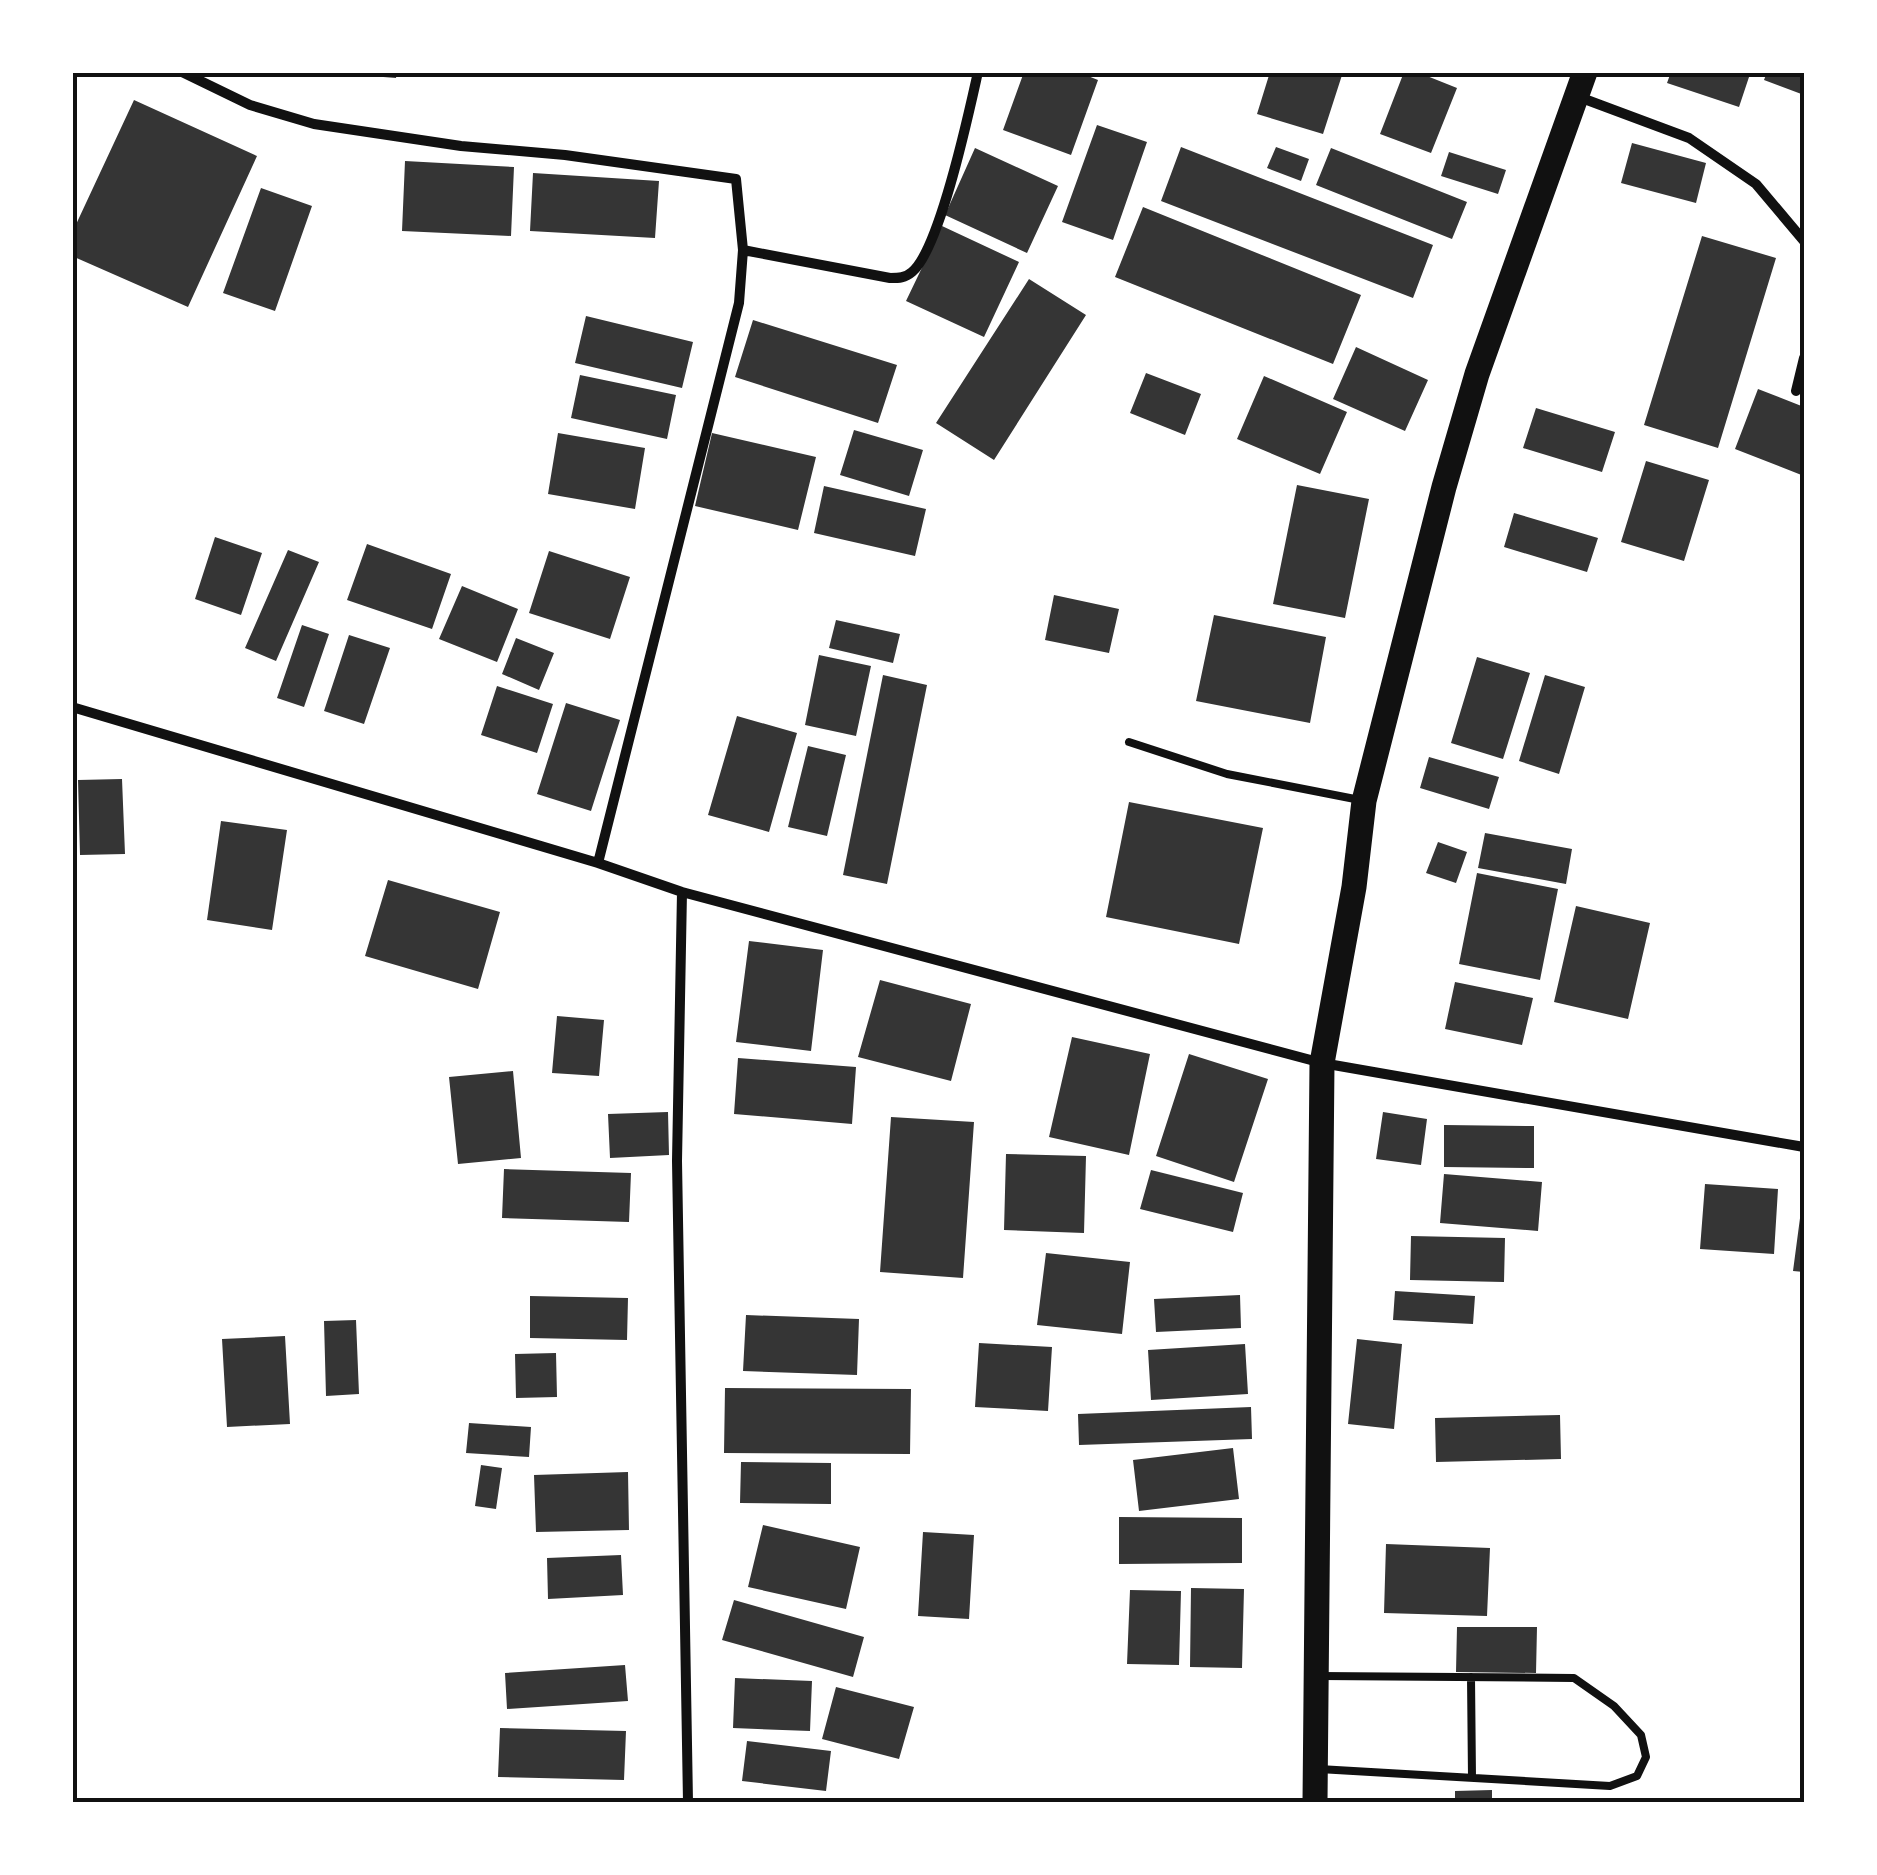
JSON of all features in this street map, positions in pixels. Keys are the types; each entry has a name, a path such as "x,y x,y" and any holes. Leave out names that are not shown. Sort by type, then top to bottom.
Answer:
{"main road":[{"path":"1315,1802 1322,1063 1354,887 1364,801 1444,487 1477,374 1581,84"}],"street":[{"path":"182,72 250,105 314,124 736,179 744,250 728,355 598,863"},
{"path":"744,250 890,278 911,274 938,223 966,130 978,72"},
{"path":"1581,84 1689,138 1756,184 1804,241"},
{"path":"1796,391 1804,358"},
{"path":"72,707 598,863 682,892 1322,1063 1804,1146"},
{"path":"682,892 677,1160 688,1802"}],"lane":[{"path":"1130,742 1227,774 1364,801"},
{"path":"1314,1769 1610,1786 1637,1776 1646,1756 1641,1734 1614,1706 1574,1678 1315,1676"},
{"path":"1471,1677 1472,1778"}],"building":[{"path":"358,72 397,72 396,78"},
{"path":"1024,72 1078,72 1098,80 1071,155 1003,130"},
{"path":"1270,72 1343,72 1323,134 1257,114"},
{"path":"1404,72 1417,72 1457,88 1431,153 1380,134"},
{"path":"1671,72 1750,74 1739,107 1667,83"},
{"path":"1767,72 1804,72 1804,95 1764,80"},
{"path":"134,100 257,156 188,307 72,256 72,233"},
{"path":"1097,125 1147,142 1113,240 1062,222"},
{"path":"1632,143 1706,163 1696,203 1621,183"},
{"path":"1181,147 1433,245 1413,298 1161,201"},
{"path":"1276,147 1309,159 1301,181 1267,168"},
{"path":"975,148 1058,186 1027,253 945,215"},
{"path":"1331,148 1467,202 1452,239 1316,185"},
{"path":"1449,152 1506,170 1498,194 1441,176"},
{"path":"405,161 514,167 511,236 402,231"},
{"path":"533,173 659,181 655,238 530,231"},
{"path":"261,188 312,206 275,311 223,293"},
{"path":"1143,207 1361,295 1333,364 1115,277"},
{"path":"942,226 1019,262 984,337 906,301"},
{"path":"1702,236 1776,258 1718,448 1644,425"},
{"path":"1029,279 1086,315 994,460 936,423"},
{"path":"586,316 693,342 682,388 575,363"},
{"path":"753,320 897,365 878,423 735,377"},
{"path":"1356,347 1428,380 1405,431 1333,399"},
{"path":"1146,373 1201,394 1185,435 1130,413"},
{"path":"580,375 676,395 667,439 571,418"},
{"path":"1264,376 1347,412 1320,474 1237,439"},
{"path":"1758,389 1804,407 1804,476 1735,449"},
{"path":"1536,408 1615,432 1602,472 1523,448"},
{"path":"854,430 923,450 909,496 840,475"},
{"path":"558,433 645,448 635,509 548,494"},
{"path":"712,433 816,457 798,530 695,506"},
{"path":"1646,461 1709,480 1684,561 1621,542"},
{"path":"1297,485 1369,499 1345,618 1273,604"},
{"path":"824,486 926,509 915,556 814,533"},
{"path":"1514,513 1598,538 1587,572 1504,547"},
{"path":"215,537 262,553 241,615 195,599"},
{"path":"367,544 451,574 432,629 347,600"},
{"path":"288,550 319,562 276,661 245,648"},
{"path":"549,551 630,577 610,639 529,613"},
{"path":"462,586 518,609 497,662 439,639"},
{"path":"1054,595 1119,609 1109,653 1045,640"},
{"path":"1214,615 1326,637 1310,723 1196,701"},
{"path":"836,620 900,634 893,663 829,648"},
{"path":"302,625 329,634 304,707 277,698"},
{"path":"349,635 390,648 364,724 324,711"},
{"path":"516,638 554,653 539,690 502,674"},
{"path":"819,655 871,666 856,736 805,725"},
{"path":"1477,657 1530,673 1503,759 1451,743"},
{"path":"883,675 927,685 887,884 843,875"},
{"path":"1545,675 1585,687 1559,774 1519,761"},
{"path":"497,686 553,704 537,753 481,735"},
{"path":"566,703 620,720 591,811 537,794"},
{"path":"737,716 797,733 769,832 708,815"},
{"path":"808,746 846,755 827,836 788,827"},
{"path":"1429,757 1499,777 1489,809 1420,788"},
{"path":"122,779 125,854 80,855 78,780"},
{"path":"1129,802 1263,828 1239,944 1106,917"},
{"path":"221,821 287,830 272,930 207,920"},
{"path":"1485,833 1572,849 1566,884 1478,868"},
{"path":"1438,842 1467,852 1456,883 1426,873"},
{"path":"1477,873 1558,889 1540,980 1459,964"},
{"path":"388,880 500,912 478,989 365,956"},
{"path":"1576,906 1650,923 1628,1019 1554,1002"},
{"path":"749,941 823,950 811,1051 736,1042"},
{"path":"880,980 971,1004 951,1081 858,1057"},
{"path":"1455,982 1533,998 1522,1045 1445,1029"},
{"path":"557,1016 604,1020 599,1076 552,1073"},
{"path":"1072,1037 1150,1054 1129,1155 1049,1137"},
{"path":"1189,1054 1268,1079 1234,1182 1156,1156"},
{"path":"738,1058 856,1067 852,1124 734,1114"},
{"path":"513,1071 521,1158 458,1164 449,1077"},
{"path":"668,1112 669,1155 610,1158 608,1114"},
{"path":"1383,1112 1427,1119 1421,1165 1376,1159"},
{"path":"891,1117 974,1122 963,1278 880,1272"},
{"path":"1444,1125 1534,1126 1534,1168 1444,1167"},
{"path":"1006,1154 1086,1156 1084,1233 1004,1230"},
{"path":"504,1169 631,1173 629,1222 502,1218"},
{"path":"1151,1170 1243,1193 1233,1232 1140,1209"},
{"path":"1444,1174 1542,1182 1538,1231 1440,1223"},
{"path":"1705,1184 1778,1189 1774,1254 1700,1249"},
{"path":"1804,1203 1804,1272 1793,1271"},
{"path":"1411,1236 1505,1238 1504,1282 1410,1280"},
{"path":"1046,1253 1130,1262 1122,1334 1037,1325"},
{"path":"1395,1291 1475,1296 1473,1324 1393,1320"},
{"path":"1240,1295 1241,1328 1156,1332 1154,1299"},
{"path":"530,1296 628,1298 627,1340 530,1338"},
{"path":"746,1315 859,1319 857,1375 743,1371"},
{"path":"356,1320 359,1394 326,1396 324,1321"},
{"path":"285,1336 290,1424 227,1427 222,1339"},
{"path":"1357,1339 1402,1344 1394,1429 1348,1424"},
{"path":"979,1343 1052,1347 1048,1411 975,1407"},
{"path":"1245,1344 1248,1394 1151,1400 1148,1350"},
{"path":"556,1353 557,1397 516,1398 515,1354"},
{"path":"725,1388 911,1389 910,1454 724,1453"},
{"path":"1251,1407 1252,1439 1079,1445 1078,1414"},
{"path":"1560,1415 1561,1459 1436,1462 1435,1418"},
{"path":"469,1423 531,1427 529,1457 466,1453"},
{"path":"1233,1448 1239,1499 1139,1511 1133,1460"},
{"path":"741,1462 831,1463 831,1504 740,1503"},
{"path":"481,1465 502,1468 496,1509 475,1506"},
{"path":"628,1472 629,1530 536,1532 534,1475"},
{"path":"1119,1517 1242,1518 1242,1563 1119,1564"},
{"path":"763,1525 860,1547 846,1609 748,1587"},
{"path":"923,1532 974,1535 969,1619 918,1616"},
{"path":"1386,1544 1490,1548 1487,1616 1384,1613"},
{"path":"621,1555 623,1595 548,1599 547,1558"},
{"path":"1191,1588 1244,1589 1242,1668 1190,1667"},
{"path":"1130,1590 1181,1591 1179,1665 1127,1664"},
{"path":"734,1600 864,1637 853,1677 722,1640"},
{"path":"1457,1627 1537,1627 1536,1673 1456,1672"},
{"path":"625,1665 628,1701 507,1709 505,1673"},
{"path":"735,1678 812,1681 810,1731 733,1728"},
{"path":"836,1687 914,1707 899,1759 822,1739"},
{"path":"500,1728 626,1731 624,1780 498,1777"},
{"path":"747,1741 831,1751 826,1791 742,1781"},
{"path":"1492,1790 1492,1802 1455,1802 1455,1791"}]}
